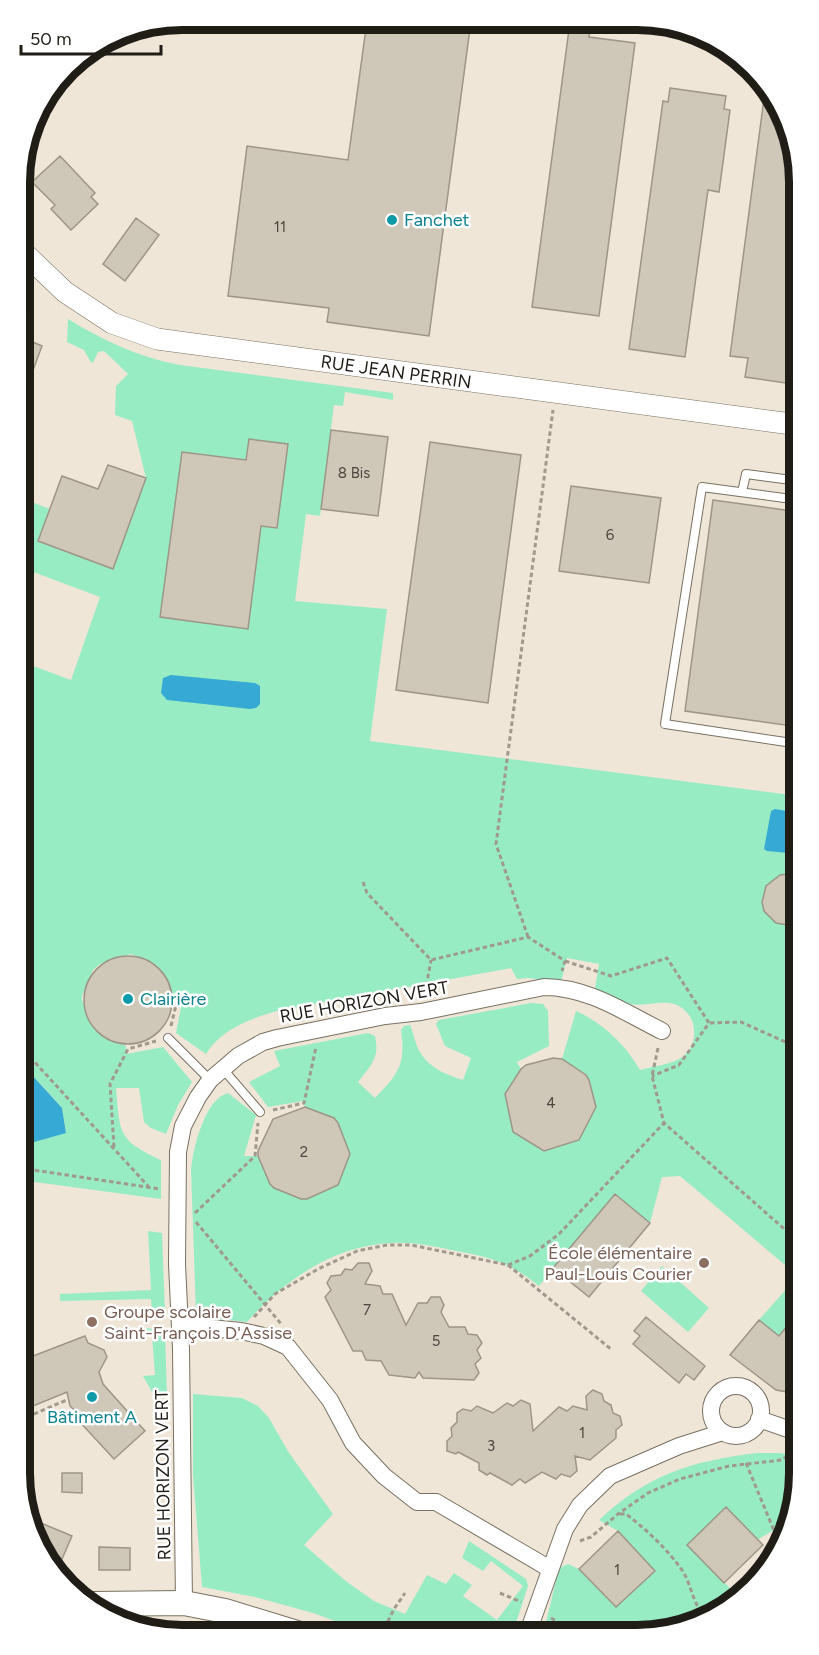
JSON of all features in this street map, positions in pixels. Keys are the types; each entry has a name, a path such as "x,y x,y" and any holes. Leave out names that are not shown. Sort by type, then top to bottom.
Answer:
{"main road":[{"path":"104,1604 184,1603 225,1611 269,1625"}],"street":[{"name":"RUE JEAN PERRIN","path":"30,259 65,292 112,323 157,339 789,424"},
{"name":"RUE HORIZON VERT","path":"184,1603 177,1264 178,1152 183,1126 210,1080 238,1056 262,1042 288,1034 385,1016 421,1012 544,987 578,991 602,1000 662,1032"},
{"path":"180,1325 264,1336 288,1347 330,1400 353,1443 384,1476 417,1502 436,1502 550,1569"},
{"path":"728,1387 743,1387 750,1390 759,1403 759,1419 747,1433 735,1436 723,1432 713,1420 711,1412 715,1396 728,1387"},
{"path":"759,1419 789,1430"},
{"path":"530,1625 565,1528 580,1505 610,1476 679,1446 723,1432"}],"lane":[{"path":"742,492 747,474 789,480"},
{"path":"789,499 702,487 664,723 789,742"},
{"path":"168,1038 210,1080"},
{"path":"223,1069 260,1112"}],"path":[{"path":"555,393 496,844 528,937 566,961 611,976 666,958 709,1023"},
{"path":"363,882 367,892 431,960"},
{"path":"431,960 528,937"},
{"path":"421,1012 431,960"},
{"path":"557,987 566,961"},
{"path":"114,1149 110,1083 128,1050 168,1038 177,1001"},
{"path":"709,1023 741,1022 789,1043"},
{"path":"652,1077 679,1065 709,1023"},
{"path":"288,1331 191,1216 255,1156 260,1112 304,1104 320,1028"},
{"path":"662,1032 652,1077 664,1123 789,1233"},
{"path":"30,1057 148,1186"},
{"path":"508,1265 530,1256 560,1234 664,1123"},
{"path":"30,1169 148,1186 178,1194"},
{"path":"241,1332 275,1294 318,1269 357,1251 387,1245 411,1245 508,1265 612,1350"},
{"path":"30,1415 69,1399"},
{"path":"575,1540 582,1542 591,1537 648,1493 680,1479 697,1473 746,1463 782,1460 789,1455"},
{"path":"746,1463 775,1536"},
{"path":"618,1514 626,1514 648,1530 683,1571 700,1611"},
{"path":"386,1625 405,1593"}],"green space":[{"path":"68,319 122,347 165,362 393,393 393,400 345,392 343,406 334,405 320,516 306,514 295,601 387,609 370,741 789,795 789,1268 680,1176 662,1177 650,1223 615,1194 539,1286 518,1271 498,1261 429,1246 392,1243 350,1250 312,1267 277,1292 247,1322 202,1317 196,1313 191,1169 194,1149 202,1125 213,1104 228,1093 256,1115 244,1156 258,1156 274,1188 301,1199 307,1199 338,1185 350,1154 336,1122 305,1107 303,1101 268,1107 249,1082 280,1066 274,1051 368,1033 375,1036 375,1056 358,1082 375,1098 395,1075 401,1061 401,1030 404,1026 410,1025 418,1049 433,1067 463,1080 471,1058 445,1046 436,1024 439,1020 531,1003 543,1004 548,1011 549,1046 517,1062 521,1069 505,1094 513,1131 543,1150 579,1140 596,1107 586,1078 562,1059 576,1011 596,1022 612,1035 640,1070 666,1064 687,1053 692,1046 694,1028 693,1022 683,1008 669,1003 629,1004 616,999 595,988 599,964 567,958 561,982 517,979 511,968 277,1011 237,1026 219,1038 206,1054 176,1033 183,997 174,997 160,968 131,954 100,964 93,970 82,996 92,1026 100,1035 126,1046 126,1054 163,1047 192,1082 178,1105 166,1134 151,1128 144,1122 139,1088 116,1088 119,1116 124,1134 136,1147 161,1160 161,1199 30,1181 30,1143 66,1132 62,1108 30,1073 30,665 71,680 100,597 30,571 30,501 50,509 38,541 113,569 146,478 132,421 115,415 116,386 128,374 104,351 98,352 93,363 84,350 67,342"},
{"path":"148,1231 162,1233 165,1313 152,1314 151,1299 60,1301 60,1294 151,1290"},
{"path":"662,1266 709,1308 688,1332 641,1291"},
{"path":"789,1286 789,1326 779,1336 759,1320"},
{"path":"147,1328 165,1332 167,1396 152,1392 143,1376 155,1375 152,1335 136,1337 136,1331"},
{"path":"193,1394 242,1398 258,1406 269,1418 289,1453 333,1514 304,1545 347,1582 374,1601 405,1614 427,1575 446,1584 454,1573 472,1585 463,1596 497,1620 523,1586 491,1561 483,1571 462,1558 469,1541 526,1579 528,1586 515,1625 346,1625 255,1597 202,1587 193,1475"},
{"path":"757,1453 789,1455 789,1483 779,1527 757,1540 726,1507 687,1545 732,1590 713,1605 686,1617 667,1622 647,1625 545,1625 559,1568 568,1564 579,1569 616,1607 655,1571 618,1531 599,1520 635,1491 653,1481 691,1466"}],"water":[{"path":"171,675 255,683 260,686 260,704 250,709 167,700 161,693 163,678"},
{"path":"775,809 789,811 789,853 764,849 771,811"},
{"path":"30,1073 62,1108 66,1133 30,1143"}],"building":[{"name":"Fanchet","path":"366,30 470,30 429,336 327,322 329,308 228,296 247,146 348,160"},
{"path":"569,30 590,30 589,37 635,43 599,316 532,307"},
{"path":"670,88 726,96 724,109 730,110 719,192 708,190 685,357 629,349 663,101 668,102"},
{"path":"764,99 781,133 788,162 789,384 745,377 748,358 730,356"},
{"path":"60,156 95,193 91,197 98,204 71,230 51,209 55,205 32,182"},
{"path":"136,218 159,235 125,281 103,264"},
{"path":"30,341 42,346 30,378"},
{"path":"331,430 388,437 378,516 321,509"},
{"path":"249,439 288,444 277,528 261,526 248,629 160,617 182,452 246,460"},
{"path":"430,442 521,455 488,703 396,690"},
{"path":"108,465 146,478 113,569 38,541 62,476 98,489"},
{"path":"571,486 661,498 649,583 559,571"},
{"path":"713,500 789,511 789,726 685,711"},
{"path":"789,874 789,925 776,923 764,911 762,902 766,886 780,875"},
{"name":"Clairière","path":"119,956 137,956 153,963 165,975 172,991 172,1009 165,1025 153,1037 137,1044 119,1044 103,1037 91,1025 84,1009 84,991 91,975 103,963"},
{"path":"553,1058 562,1059 586,1075 596,1107 579,1140 544,1151 513,1132 505,1094 526,1065"},
{"path":"305,1107 334,1118 350,1154 338,1185 307,1199 301,1199 274,1188 270,1184 258,1151 273,1119"},
{"path":"615,1194 650,1223 589,1297 553,1268"},
{"path":"358,1263 369,1263 372,1271 365,1284 380,1286 383,1294 392,1294 406,1325 418,1303 427,1303 431,1297 440,1297 444,1305 441,1312 449,1327 465,1327 468,1334 477,1335 482,1343 477,1350 481,1358 475,1364 479,1373 474,1380 423,1378 419,1372 415,1378 389,1375 381,1361 366,1360 362,1351 353,1351 325,1297 331,1290 327,1283 331,1276 341,1275 345,1269 352,1270"},
{"path":"646,1317 705,1366 694,1380 686,1374 679,1383 633,1344 640,1336 634,1331"},
{"path":"759,1320 779,1336 789,1326 789,1392 776,1390 730,1355"},
{"name":"Bâtiment A","path":"85,1336 88,1343 104,1350 107,1357 99,1372 103,1384 145,1431 114,1459 79,1421 82,1418 70,1406 67,1392 33,1406 30,1397 30,1357"},
{"path":"593,1390 602,1394 604,1401 611,1405 613,1413 620,1416 622,1425 616,1430 616,1438 590,1460 575,1456 577,1471 570,1477 561,1474 556,1479 542,1472 525,1483 520,1479 512,1485 490,1473 487,1475 479,1470 479,1463 458,1452 456,1454 447,1451 447,1441 452,1436 451,1428 457,1422 457,1413 463,1409 471,1411 477,1406 493,1413 507,1403 513,1406 521,1400 530,1404 533,1431 559,1407 567,1411 573,1406 587,1410 586,1396"},
{"path":"62,1473 82,1473 82,1493 62,1492"},
{"path":"726,1507 763,1545 724,1583 687,1545"},
{"path":"41,1523 72,1536 62,1559 55,1556 40,1526"},
{"path":"618,1531 655,1571 616,1607 579,1569"},
{"path":"99,1547 130,1548 130,1570 99,1570"}],"place":[{"name":"Fanchet","path":"392,220"},
{"name":"Clairière","path":"128,999"},
{"name":"École élémentaire Paul-Louis Courier","path":"704,1263"},
{"name":"Groupe scolaire Saint-François D'Assise","path":"92,1322"},
{"name":"Bâtiment A","path":"92,1397"}]}
